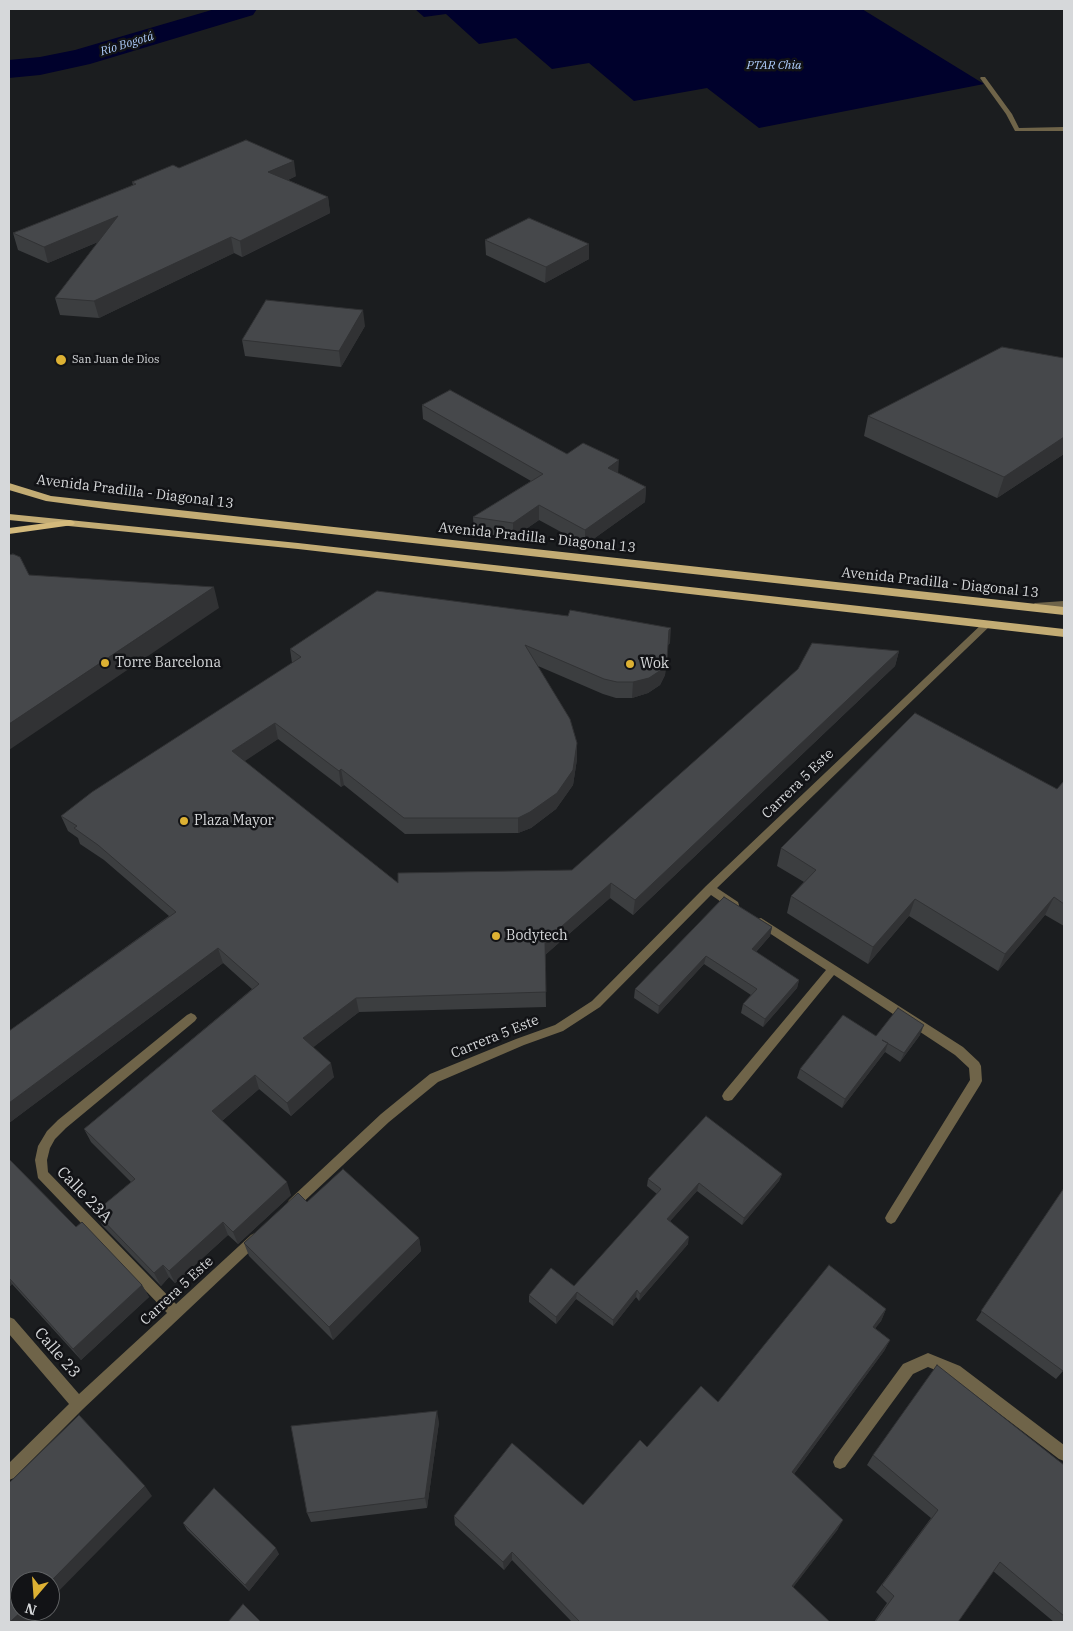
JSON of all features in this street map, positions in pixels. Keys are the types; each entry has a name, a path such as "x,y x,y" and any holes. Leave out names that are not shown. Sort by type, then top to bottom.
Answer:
{"highway":[{"path":"9,531 69,523"}],"main road":[{"name":"Avenida Pradilla - Diagonal 13","path":"9,486 50,498 114,507 1064,611"},
{"path":"9,517 305,547 1064,632"}],"street":[{"path":"983,78 1010,114 1017,130 1064,129"},
{"path":"1024,607 1064,604"},
{"name":"Carrera 5 Este","path":"284,1212 385,1118 434,1078 559,1028 596,1004 710,889 987,624"},
{"path":"710,889 959,1051 975,1066 976,1081 891,1218"},
{"path":"728,1096 833,969"},
{"name":"Calle 23A","path":"176,1313 42,1174 41,1160 44,1146 51,1135 62,1124 191,1018"},
{"name":"Carrera 5 Este","path":"9,1473 78,1404 262,1232"},
{"name":"Calle 23","path":"9,1324 78,1404"},
{"path":"840,1462 908,1369 928,1360 955,1371 1064,1453"}],"water":[{"name":"PTAR Chia","path":"415,9 862,9 984,84 759,128 707,88 634,101 589,63 552,69 516,38 479,44 446,14 424,17"}],"building":[{"path":"246,140 294,161 268,172 328,197 240,241 231,237 94,301 55,298 118,216 44,247 13,233 136,184 132,182 173,165 179,168"},
{"path":"529,218 589,244 546,267 485,240"},
{"path":"266,300 363,310 339,351 242,340"},
{"path":"1002,347 1064,358 1064,437 1004,477 868,416"},
{"path":"450,390 567,454 583,443 619,460 608,468 646,487 585,530 539,505 513,523 473,517 543,474 422,405"},
{"path":"13,554 20,557 29,575 214,587 9,724 9,555"},
{"path":"377,591 568,616 570,610 671,628 669,630 667,659 661,670 649,678 633,682 617,682 604,679 525,645 570,719 577,743 573,770 557,793 518,818 404,818 341,769 339,771 275,723 232,751 398,883 398,873 572,870 798,669 812,643 899,651 635,900 611,883 545,941 546,992 356,998 303,1038 331,1063 287,1103 255,1075 212,1111 287,1182 233,1232 223,1222 169,1271 163,1265 154,1273 95,1212 135,1179 84,1129 259,984 218,948 9,1103 9,1031 176,912 98,845 74,828 77,826 61,816 92,792 301,657 290,649"},
{"path":"915,713 1057,789 1064,781 1064,904 1054,897 1005,954 915,899 873,947 791,896 816,870 781,848"},
{"path":"724,897 772,927 752,949 799,980 765,1019 743,1004 757,989 706,956 659,1006 635,989"},
{"path":"898,1008 924,1025 904,1053 888,1043 845,1099 800,1069 843,1015 876,1036"},
{"path":"706,1116 782,1174 744,1218 699,1183 667,1219 689,1237 640,1294 637,1290 613,1320 577,1292 556,1317 529,1295 551,1268 574,1286 661,1189 648,1179"},
{"path":"9,1159 76,1227 82,1222 142,1285 73,1349 9,1278"},
{"path":"343,1169 419,1238 329,1327 244,1243 298,1193 307,1202"},
{"path":"1064,1188 1064,1369 1063,1371 981,1311"},
{"path":"829,1265 886,1309 873,1327 890,1340 792,1472 843,1520 792,1586 830,1622 580,1622 512,1552 503,1562 454,1516 512,1443 583,1505 640,1440 647,1447 701,1386 718,1402"},
{"path":"937,1365 1064,1465 1064,1616 1000,1562 958,1622 875,1622 894,1596 882,1585 938,1510 873,1455"},
{"path":"437,1411 425,1498 307,1513 291,1426"},
{"path":"79,1415 145,1486 60,1572 10,1571 10,1622 9,1622 9,1483"},
{"path":"214,1488 276,1548 245,1585 183,1523"},
{"path":"243,1604 261,1622 228,1622"}],"waterway":[{"name":"Río Bogotá","path":"9,69 40,66 80,58 243,9"}],"place":[{"name":"San Juan de Dios","path":"61,360"},
{"name":"Torre Barcelona","path":"105,663"},
{"name":"Wok","path":"630,664"},
{"name":"Plaza Mayor","path":"184,821"},
{"name":"Bodytech","path":"496,936"}]}
